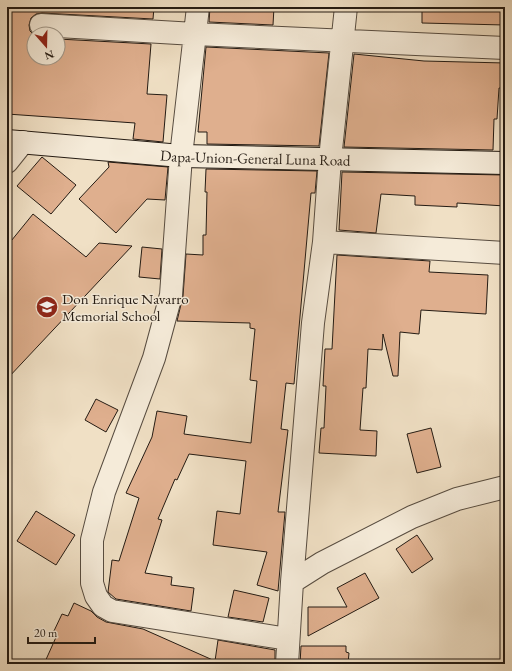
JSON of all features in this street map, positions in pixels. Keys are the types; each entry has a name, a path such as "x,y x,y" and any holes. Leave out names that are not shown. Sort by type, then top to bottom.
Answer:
{"street":[{"path":"198,7 181,156 170,295 154,358 104,492 92,540 92,583 96,596 103,606 112,611 288,639"},
{"path":"287,664 292,582 313,323 324,242 330,159 346,7"},
{"path":"41,25 195,34 342,39 505,48"},
{"path":"7,162 15,142"},
{"name":"Dapa-Union-General Luna Road","path":"15,142 181,156 505,163"},
{"path":"324,242 505,253"},
{"path":"292,582 322,563 412,517 457,499 505,487"}],"building":[{"path":"7,7 154,7 153,19 42,13 36,14 31,18 29,26 26,26 26,66 66,66 66,39 151,44 147,94 167,95 163,142 133,139 135,123 7,114"},
{"path":"210,7 274,7 273,25 209,22"},
{"path":"422,7 505,7 505,25 422,23"},
{"path":"206,47 329,53 319,146 207,144 207,132 198,132"},
{"path":"354,54 424,61 505,63 505,88 499,88 497,119 494,119 493,150 344,147"},
{"path":"42,157 76,185 51,214 17,186"},
{"path":"108,162 168,167 165,200 147,199 116,233 79,199 109,167"},
{"path":"206,169 317,171 315,193 311,193 294,384 286,383 281,429 288,430 278,512 285,512 278,591 257,585 267,552 213,545 217,511 240,514 246,461 189,454 177,480 175,479 158,519 162,520 145,573 172,577 171,585 194,588 191,611 116,599 108,592 112,560 119,561 139,498 126,493 152,437 157,411 187,416 184,434 251,443 257,381 250,380 255,329 250,328 250,323 177,321 183,296 186,254 203,255 203,235 206,235"},
{"path":"342,172 505,175 505,206 457,203 457,207 415,205 415,196 381,194 376,233 339,230"},
{"path":"33,214 86,257 99,243 132,246 7,379 7,246"},
{"path":"142,247 162,249 160,279 139,277"},
{"path":"337,255 430,261 429,272 488,275 486,314 421,310 419,334 400,332 398,376 393,376 383,334 382,350 368,349 366,388 363,388 360,430 377,431 376,456 319,453 321,428 324,428 326,386 323,386 325,349 332,349"},
{"path":"96,399 118,410 106,432 85,420"},
{"path":"431,428 441,467 417,473 407,434"},
{"path":"36,511 75,535 56,565 17,541"},
{"path":"417,535 433,559 412,573 396,549"},
{"path":"365,573 379,598 308,636 308,607 347,607 337,588"},
{"path":"234,590 269,598 263,622 228,617"},
{"path":"74,603 91,611 97,617 106,622 143,629 215,661 218,640 275,650 275,664 44,664 57,635 53,633 62,614 68,616"},
{"path":"301,646 346,646 346,652 349,653 348,664 300,664"}],"place":[{"name":"Don Enrique Navarro Memorial School","path":"47,307"}]}
